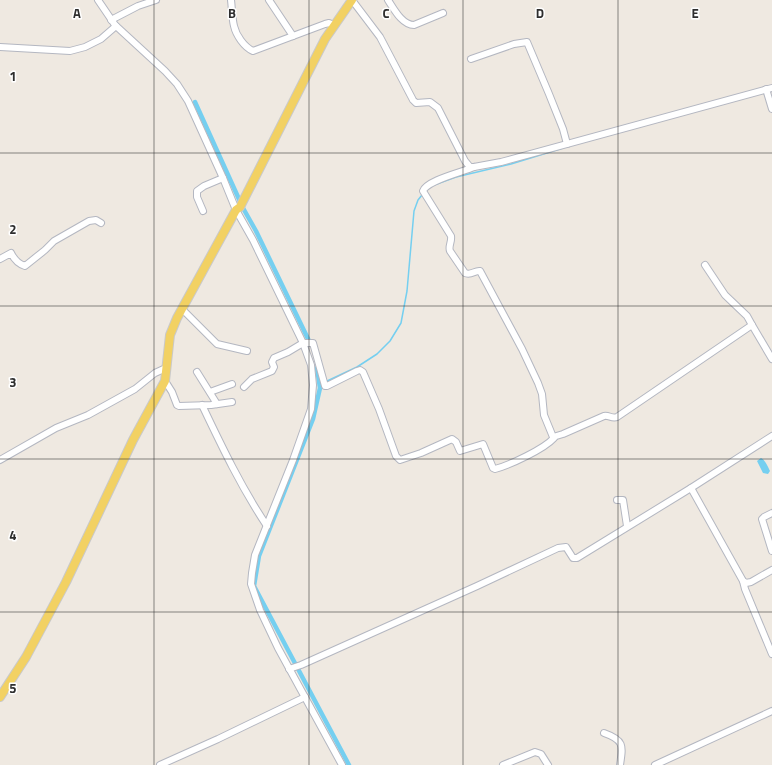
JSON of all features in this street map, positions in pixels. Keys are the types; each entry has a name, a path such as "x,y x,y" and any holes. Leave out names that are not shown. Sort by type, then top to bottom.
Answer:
{"main road":[{"path":"0,697 26,657 66,582 133,440 165,381 170,335 182,309 240,206 325,39 352,0"}],"street":[{"path":"98,0 114,21 166,71 188,101 223,178 240,206 253,240 308,343 323,382 327,386 357,371 361,371 379,409 396,456 400,460 421,453 452,439 456,442 460,451 483,444 493,468 495,469 529,454 550,442 554,438 604,416 608,415 613,418 617,417 752,325"},
{"path":"0,47 70,51 101,39 114,21 138,6 156,0"},
{"path":"231,0 234,26 241,39 252,51 256,51 325,24 329,23 334,25"},
{"path":"269,0 293,36"},
{"path":"352,0 376,31 413,100 416,103 430,102 438,108 465,161 470,167 474,167"},
{"path":"388,0 403,21 409,25 414,25 443,13"},
{"path":"471,58 514,44 527,43 558,116 567,144"},
{"path":"554,438 551,435 544,415 542,394 538,383 507,319 480,271 469,274 465,273 450,251 449,249 452,241 450,233 424,193 425,187 437,180 474,167 768,91 772,109"},
{"path":"203,211 197,197 197,191 204,186 223,178"},
{"path":"0,260 11,253 14,259 21,265 25,266 54,241 89,221 96,220 101,223"},
{"path":"705,265 725,295 747,316 772,359"},
{"path":"182,309 217,344 247,351"},
{"path":"244,387 252,379 272,371 274,367 272,362 274,358 308,343"},
{"path":"308,343 309,358 313,373 313,397 311,409 254,560 252,588 260,610 295,667 305,697 342,765"},
{"path":"0,460 56,428 88,415 135,389 155,373 166,368"},
{"path":"197,372 217,404"},
{"path":"165,381 172,392 177,405 202,405 232,402"},
{"path":"210,392 232,384"},
{"path":"202,405 236,476 256,511 267,526"},
{"path":"295,667 477,586 558,548 566,546 573,558 577,558 772,436"},
{"path":"691,488 743,581 771,651"},
{"path":"617,500 623,500 628,526"},
{"path":"772,513 762,519 772,551"},
{"path":"743,581 746,583 751,582 772,570"},
{"path":"160,765 305,697"},
{"path":"655,765 772,711"},
{"path":"604,733 614,737 621,743 622,751 620,765"},
{"path":"503,765 535,752 541,754 548,765"}],"water":[{"path":"761,458 770,471 768,474 763,473 757,461"}],"waterway":[{"path":"195,102 243,208 256,231 311,345"},
{"path":"434,185 456,177 511,164 563,148"},
{"path":"325,382 357,367 377,354 390,341 401,323 407,291 414,211 418,200 422,195"},
{"path":"317,368 320,388 313,419 259,556 254,586 349,765"}]}
